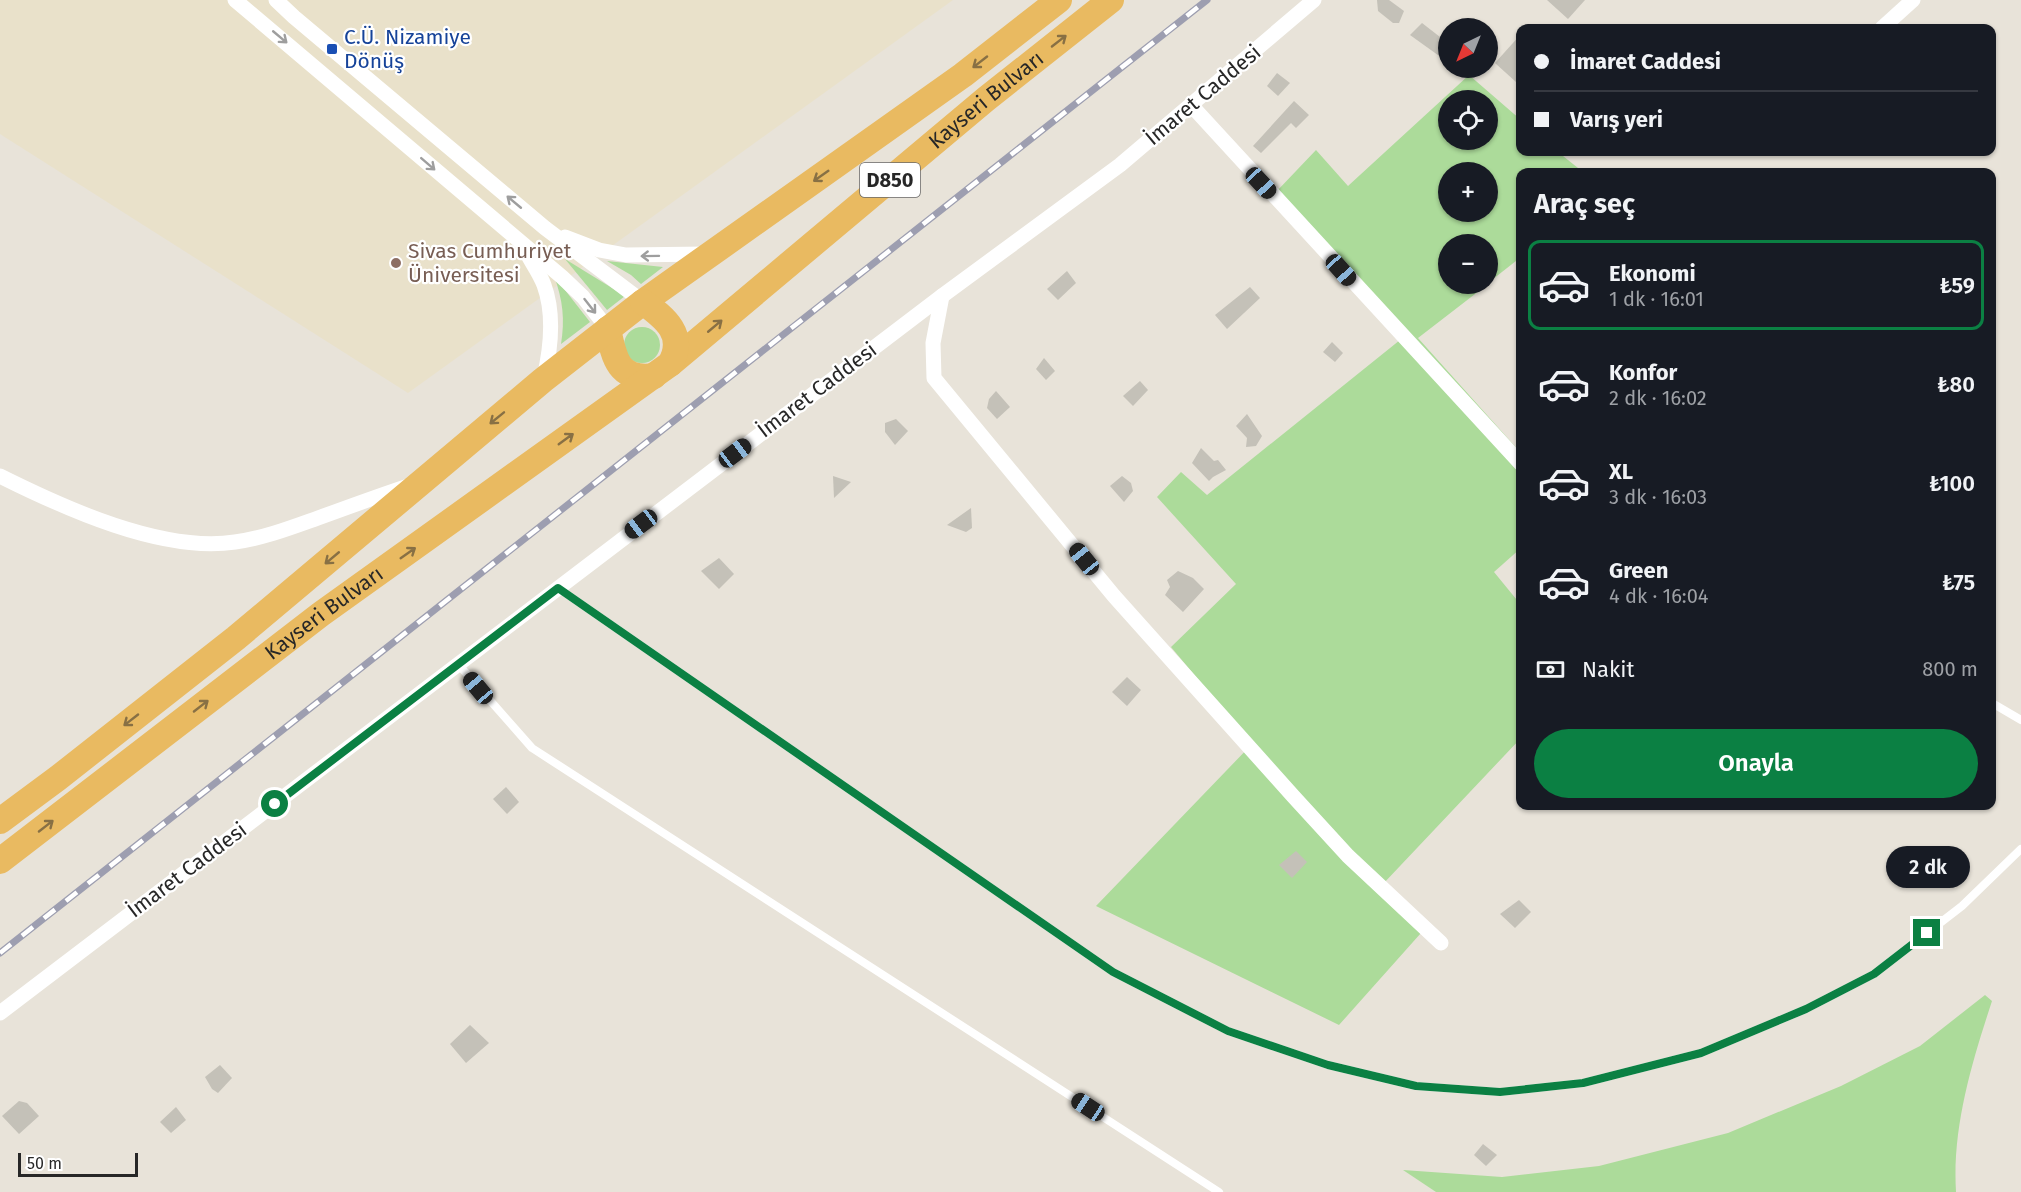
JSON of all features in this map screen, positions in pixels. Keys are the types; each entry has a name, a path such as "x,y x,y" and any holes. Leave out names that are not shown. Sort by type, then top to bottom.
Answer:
{"highway":[{"name":"Kayseri Bulvarı","path":"643,302 963,75 1059,0"},
{"name":"Kayseri Bulvarı","path":"0,861 321,614 662,370 987,99 1111,0"},
{"path":"643,302 661,317 675,335 677,348 662,370 638,377 625,371 612,352 608,329 643,302"},
{"name":"Kayseri Bulvarı","path":"0,821 236,638 543,380 608,329"}],"street":[{"path":"235,0 574,287 608,329"},
{"path":"276,0 301,24 545,228 643,302"},
{"name":"İmaret Caddesi","path":"0,1013 942,296 1120,165 1314,0"},
{"path":"1886,24 1913,0"},
{"path":"1191,105 1516,459"},
{"path":"545,228 585,246 619,255 709,254"},
{"path":"522,244 545,286 548,303 550,350 543,380"},
{"path":"942,296 933,343 934,378 1145,631 1348,856 1441,943"},
{"path":"0,476 100,520 150,536 189,542 232,543 270,536 425,479"}],"lane":[{"path":"558,588 1113,972 1228,1031 1328,1065 1416,1086 1500,1092 1583,1083 1701,1053 1806,1009 1874,974 1962,906 2021,849"},
{"path":"458,664 532,748 1219,1192"},
{"path":"1996,705 2021,720"}],"shaded area":[{"name":"Sivas Cumhuriyet Üniversitesi","path":"0,0 953,0 408,393 0,134"}],"green space":[{"path":"1466,78 1472,78 1486,90 1453,90"},
{"path":"1498,100 1516,116 1516,156 1563,156 1578,168 1516,168 1516,261 1498,275 1498,234 1438,234 1438,294 1475,294 1418,338 1516,447 1516,552 1494,572 1516,599 1516,743 1383,884 1421,933 1339,1025 1096,906 1252,744 1171,647 1236,584 1157,497 1181,472 1207,495 1400,340 1276,192 1316,150 1348,186 1438,103 1438,150 1498,150"},
{"path":"565,259 625,296 607,310"},
{"path":"607,261 663,267 641,284 631,275"},
{"path":"554,276 590,322 561,344 562,310"},
{"path":"642,327 655,332 660,345 655,358 642,363 629,358 624,345 629,332"},
{"path":"1985,995 1992,1001 1977,1047 1960,1119 1956,1192 1436,1192 1403,1170 1502,1177 1599,1166 1728,1133 1841,1086 1920,1046"}],"building":[{"path":"1377,0 1389,0 1404,11 1399,23 1393,23 1378,11"},
{"path":"1547,0 1585,0 1568,19"},
{"path":"1422,23 1438,35 1438,55 1410,35"},
{"path":"1516,40 1516,82 1498,66 1498,60"},
{"path":"1277,73 1290,83 1278,96 1267,86"},
{"path":"1294,101 1309,115 1296,128 1291,123 1261,153 1253,146"},
{"path":"1067,271 1076,283 1058,300 1047,289"},
{"path":"1250,287 1260,298 1227,329 1215,315"},
{"path":"1332,342 1343,353 1335,362 1323,352"},
{"path":"1044,358 1055,371 1046,380 1036,369"},
{"path":"1140,381 1148,390 1133,406 1123,396"},
{"path":"996,391 1010,407 997,419 987,408 989,399"},
{"path":"1247,414 1262,436 1256,446 1246,447 1247,438 1236,426"},
{"path":"896,419 908,431 895,445 885,432 885,423"},
{"path":"1201,448 1214,461 1218,460 1226,470 1209,481 1192,463"},
{"path":"833,476 851,482 834,498"},
{"path":"1122,476 1131,483 1133,491 1124,502 1110,486"},
{"path":"971,508 972,528 966,532 947,525"},
{"path":"719,558 734,574 719,589 701,571"},
{"path":"1178,571 1193,578 1204,589 1183,612 1165,595 1170,587 1167,580"},
{"path":"1127,677 1141,690 1127,706 1112,692"},
{"path":"506,787 519,802 507,814 493,799"},
{"path":"1296,851 1307,862 1292,878 1279,865"},
{"path":"1519,900 1531,912 1515,928 1500,914"},
{"path":"470,1025 489,1043 466,1063 450,1044"},
{"path":"220,1065 232,1078 218,1093 212,1089 205,1077"},
{"path":"19,1101 27,1103 39,1116 19,1134 2,1116"},
{"path":"176,1107 186,1120 171,1133 160,1122"},
{"path":"1483,1144 1497,1155 1486,1166 1474,1155"}],"railway":[{"path":"0,953 1207,0"}],"place":[{"name":"C.Ü. Nizamiye Dönüş","path":"332,49"},
{"name":"Sivas Cumhuriyet Üniversitesi","path":"396,263"}],"route":[{"path":"275,804 558,588 1113,972 1228,1031 1328,1065 1416,1086 1500,1092 1583,1083 1701,1053 1806,1009 1874,974 1927,933"}]}
